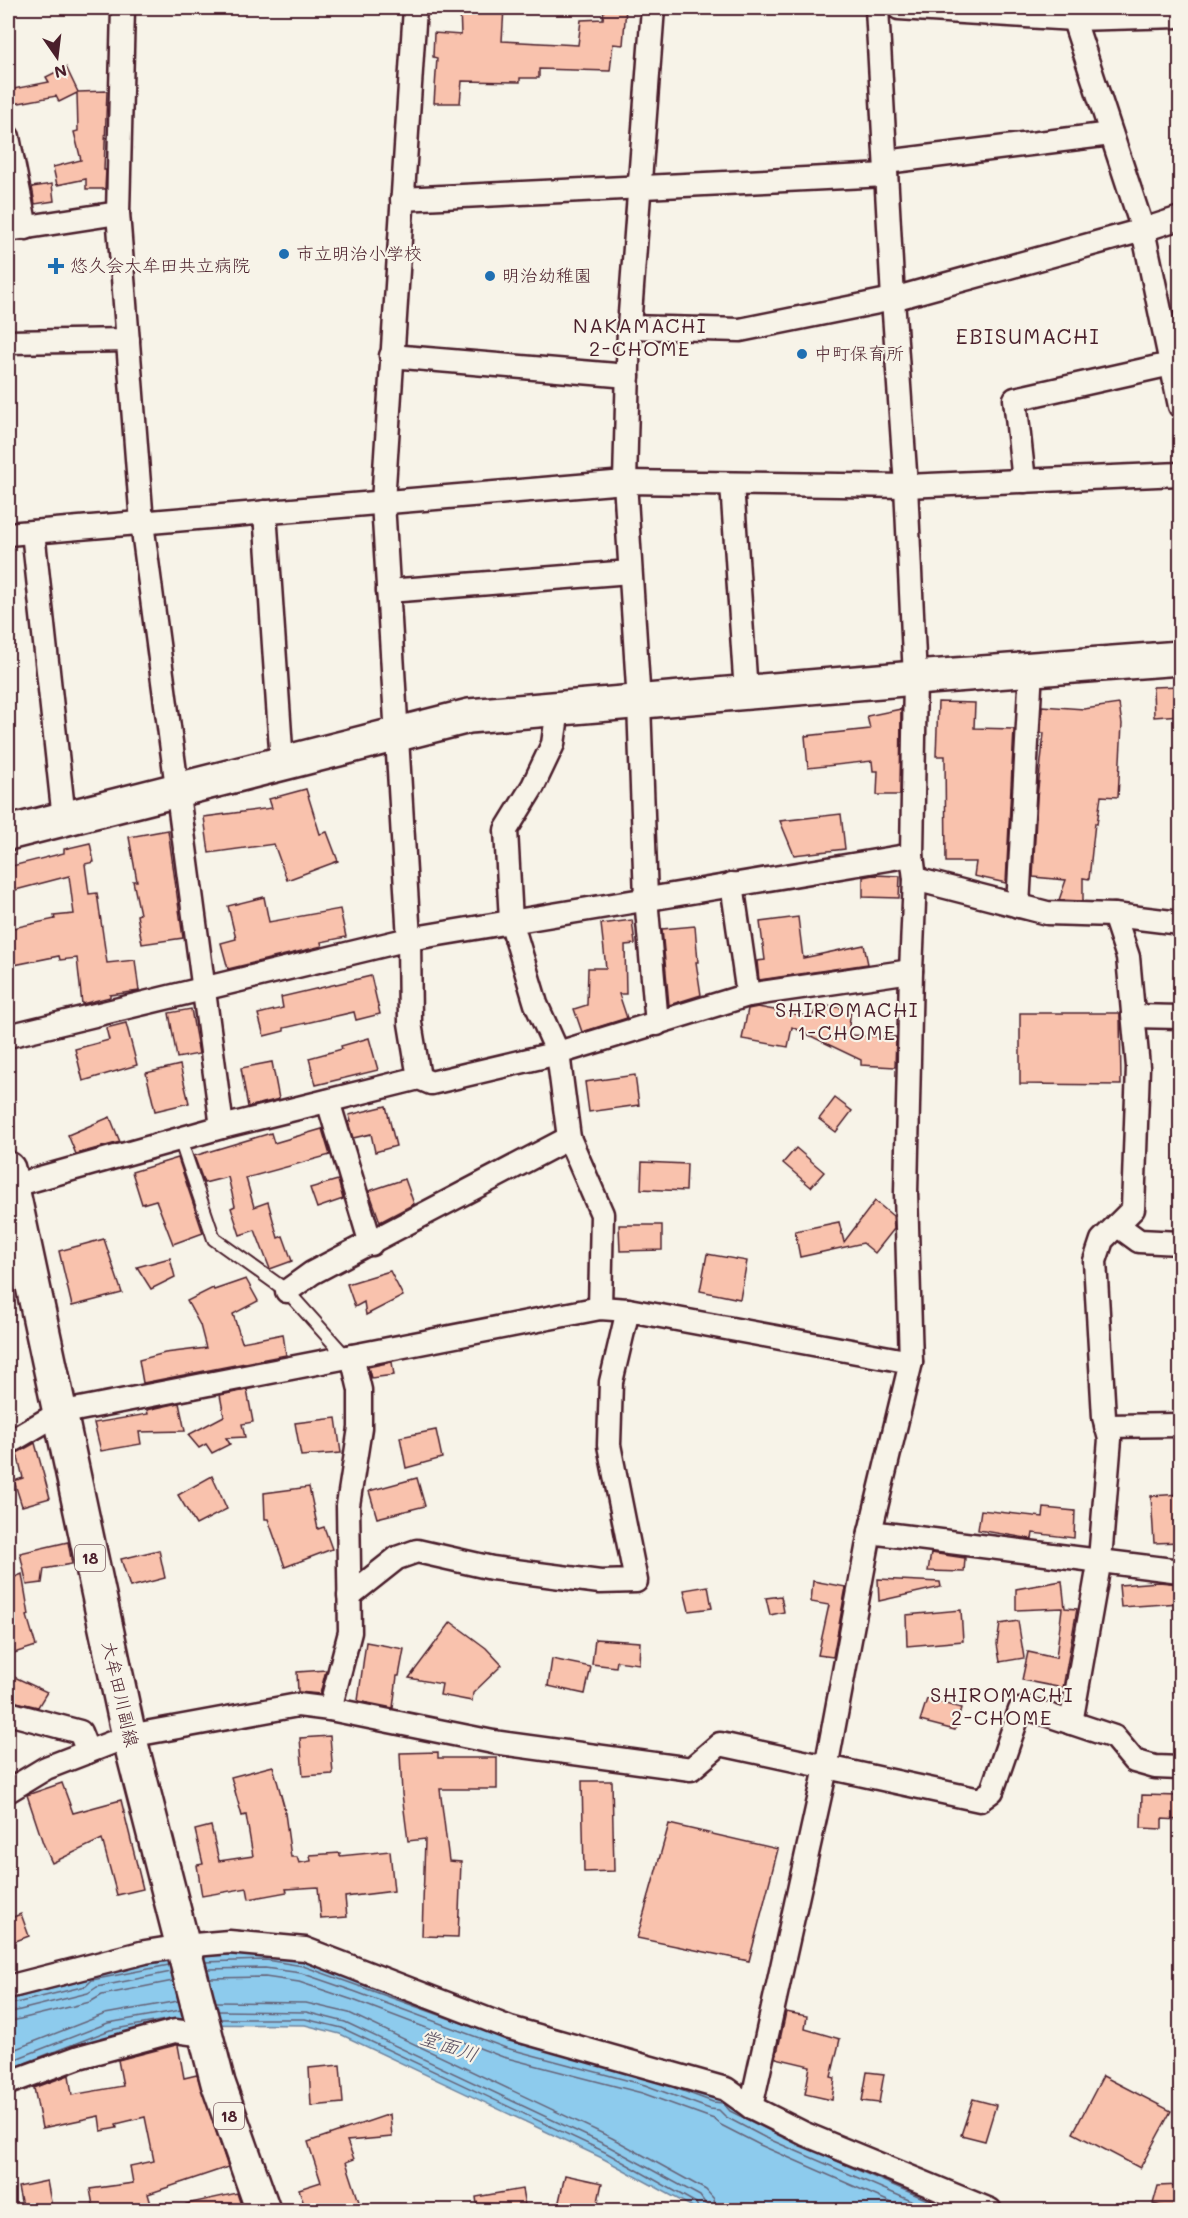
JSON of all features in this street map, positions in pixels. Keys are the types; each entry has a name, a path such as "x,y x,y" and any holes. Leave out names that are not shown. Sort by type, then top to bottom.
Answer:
{"street":[{"path":"123,8 118,213 142,523 222,1127"},
{"path":"415,8 382,502 409,939 410,1023 418,1078"},
{"path":"653,8 629,327 625,482 639,703 646,898 657,1024"},
{"path":"751,2108 826,1768 870,1532 911,1362 906,1193 915,879 912,855 915,678 906,486 877,8"},
{"path":"899,8 1180,16"},
{"path":"1072,13 1143,230 1180,406"},
{"path":"402,200 639,188 886,169 1111,134"},
{"path":"8,137 17,229 118,213"},
{"path":"629,327 740,330 893,299 1180,218"},
{"path":"8,342 128,340"},
{"path":"392,356 628,376"},
{"path":"1024,481 1015,399 1171,364"},
{"path":"8,534 625,482 906,486 1180,474"},
{"path":"732,484 746,693"},
{"path":"265,512 282,764"},
{"path":"33,532 64,819"},
{"path":"388,591 630,572"},
{"path":"8,833 469,716 1180,658"},
{"path":"1018,906 1031,669"},
{"path":"558,709 553,744 533,786 506,830 511,921 536,1004 558,1053 569,1138 602,1214 600,1308"},
{"path":"8,1036 409,939 912,855"},
{"path":"915,879 1047,913 1114,915 1180,923"},
{"path":"732,884 747,995"},
{"path":"1071,1723 1100,1559 1110,1439 1104,1417 1095,1261 1102,1240 1133,1209 1138,1067 1128,957 1114,915"},
{"path":"9,1180 418,1078 431,1083 558,1053 747,995 911,972"},
{"path":"1133,1016 1180,1017"},
{"path":"328,1101 371,1244"},
{"path":"287,1292 312,1274 569,1138"},
{"name":"大牟田川副線","path":"9,1180 129,1736 218,2083 263,2211"},
{"path":"1117,1226 1139,1241 1180,1243"},
{"path":"8,1443 59,1413 600,1308 628,1310 911,1362"},
{"path":"349,1596 397,1558 417,1551 492,1568 600,1582 636,1581 609,1445 611,1382 628,1310"},
{"path":"330,1709 350,1632 348,1505 360,1428 360,1390 349,1357"},
{"path":"1106,1426 1180,1425"},
{"path":"870,1532 1100,1559 1180,1571"},
{"path":"8,1791 46,1768 129,1736 298,1705 330,1709 493,1742 691,1769 720,1744 980,1800 992,1791 1020,1710 1030,1709 1114,1737 1134,1761 1155,1767 1180,1768"},
{"path":"8,1713 80,1732 88,1752"},
{"path":"8,1987 145,1952 185,1950 229,1942 305,1949 510,2028 726,2089 751,2108 806,2134 990,2211"},
{"path":"8,2083 79,2057 175,2031 203,2027"}],"lane":[{"path":"180,1139 214,1239 287,1292 349,1357"}],"water":[{"name":"堂面川","path":"266,1954 304,1960 715,2096 967,2210 698,2210 602,2158 340,2034 305,2025 178,2024 112,2036 8,2076 8,2000 84,1980 87,1975 157,1960"}],"building":[{"path":"460,8 504,8 502,41 578,45 581,20 603,19 604,8 626,8 623,45 613,44 610,71 539,69 539,78 520,78 520,82 462,81 460,103 434,103 437,58 433,57 434,33 461,35"},
{"path":"66,67 78,92 107,91 105,189 86,189 86,179 57,185 53,167 81,160 74,132 78,131 77,93 59,102 56,96 8,105 8,90 49,82 46,77"},
{"path":"52,184 54,201 35,204 32,187"},
{"path":"1180,686 1180,715 1154,717 1153,687"},
{"path":"938,702 975,703 974,728 1014,729 1006,883 974,876 976,862 946,862 945,756 936,756"},
{"path":"1119,704 1122,724 1118,797 1101,796 1097,824 1095,823 1089,879 1083,878 1083,901 1059,900 1066,880 1033,877 1037,798 1044,733 1041,733 1042,706 1084,709"},
{"path":"901,709 900,795 877,795 878,771 873,771 872,761 808,768 805,736 870,729 867,716"},
{"path":"306,789 320,834 327,832 338,861 287,880 274,844 209,853 204,817 272,808 269,799"},
{"path":"841,814 845,849 794,855 780,821"},
{"path":"168,830 183,938 142,944 137,915 140,914 133,881 137,881 129,837"},
{"path":"90,843 94,862 85,864 89,894 97,893 107,963 135,960 139,991 110,995 110,997 82,1004 77,958 60,960 59,956 9,966 8,958 8,929 55,919 54,916 74,914 69,876 8,892 8,867 64,853 64,849"},
{"path":"900,876 899,898 863,897 863,877"},
{"path":"264,897 269,922 340,909 346,937 321,942 322,946 228,969 221,943 236,939 228,906"},
{"path":"798,917 803,958 864,945 868,964 759,980 757,961 765,960 760,922"},
{"path":"632,920 635,944 625,945 626,994 619,994 627,1018 582,1032 574,1009 587,1005 588,968 606,968 601,924"},
{"path":"695,926 698,962 696,962 701,995 669,1005 662,929"},
{"path":"371,976 380,1014 356,1020 354,1012 284,1028 284,1031 264,1036 258,1014 283,1008 281,997"},
{"path":"818,1005 851,1009 848,1035 896,1037 895,1067 861,1065 861,1060 792,1027 788,1047 742,1039 748,1009 758,1007 812,1017"},
{"path":"191,1009 199,1054 177,1058 169,1013"},
{"path":"1020,1013 1120,1013 1121,1085 1020,1084"},
{"path":"126,1023 137,1065 83,1081 75,1049 109,1040 106,1028"},
{"path":"369,1038 378,1070 316,1085 309,1058 342,1049 341,1046"},
{"path":"272,1062 279,1099 248,1107 241,1068"},
{"path":"180,1065 189,1103 155,1111 146,1073"},
{"path":"635,1075 639,1105 589,1112 585,1082"},
{"path":"835,1098 852,1111 836,1132 819,1119"},
{"path":"386,1106 396,1146 375,1152 371,1134 353,1138 348,1122 351,1121 349,1115"},
{"path":"110,1117 120,1142 76,1154 68,1135"},
{"path":"322,1129 330,1155 246,1178 254,1207 268,1202 278,1238 283,1236 292,1261 270,1269 255,1230 240,1235 231,1208 235,1206 228,1177 204,1183 194,1156 271,1133 274,1143"},
{"path":"796,1148 824,1172 811,1187 783,1163"},
{"path":"178,1158 203,1233 173,1244 156,1200 142,1204 132,1172"},
{"path":"642,1162 687,1164 686,1191 641,1189"},
{"path":"405,1179 414,1204 380,1222 369,1191"},
{"path":"338,1180 343,1199 317,1208 310,1188"},
{"path":"875,1201 893,1216 894,1229 875,1253 863,1243 800,1257 795,1231 839,1222 844,1242"},
{"path":"619,1225 662,1225 662,1250 620,1251"},
{"path":"104,1239 122,1293 72,1306 59,1251"},
{"path":"707,1254 747,1261 740,1299 700,1291"},
{"path":"170,1258 175,1277 151,1289 137,1267"},
{"path":"390,1271 403,1296 366,1315 364,1302 355,1307 347,1284"},
{"path":"246,1279 258,1301 233,1314 242,1342 283,1334 286,1355 143,1383 139,1360 165,1353 206,1348 200,1325 187,1301 213,1288 214,1290"},
{"path":"392,1362 394,1375 371,1378 368,1367"},
{"path":"247,1390 253,1422 242,1424 245,1437 226,1438 230,1444 212,1453 206,1444 199,1448 188,1435 224,1416 220,1395"},
{"path":"179,1403 185,1431 139,1432 141,1444 101,1451 94,1423 148,1414 147,1410"},
{"path":"336,1418 341,1453 301,1456 295,1423"},
{"path":"436,1430 442,1458 406,1468 400,1437"},
{"path":"35,1443 50,1498 22,1506 14,1481 23,1478 17,1453"},
{"path":"212,1476 227,1509 196,1525 178,1495"},
{"path":"417,1478 425,1506 377,1518 369,1491"},
{"path":"309,1487 318,1529 324,1527 332,1549 285,1567 268,1519 265,1519 264,1493"},
{"path":"1180,1494 1180,1542 1154,1543 1151,1496"},
{"path":"1044,1508 1075,1511 1074,1538 1033,1533 1032,1539 978,1530 981,1510 1043,1517"},
{"path":"68,1542 72,1564 44,1569 42,1583 27,1585 20,1553"},
{"path":"159,1550 165,1578 130,1587 121,1559"},
{"path":"931,1553 965,1558 964,1572 928,1571"},
{"path":"22,1574 29,1615 27,1616 36,1646 8,1655 8,1580"},
{"path":"878,1579 940,1582 941,1587 879,1601"},
{"path":"813,1581 846,1587 833,1657 818,1655 829,1605 811,1602"},
{"path":"1062,1581 1065,1608 1077,1609 1063,1688 1022,1680 1028,1652 1056,1658 1062,1608 1016,1610 1016,1589"},
{"path":"1159,1582 1180,1584 1180,1603 1121,1607 1119,1585"},
{"path":"708,1586 712,1608 689,1611 684,1590"},
{"path":"781,1596 784,1612 770,1615 766,1598"},
{"path":"961,1610 963,1641 907,1646 906,1615"},
{"path":"1018,1621 1024,1658 1000,1662 997,1644 1000,1624"},
{"path":"451,1622 486,1648 502,1665 473,1693 472,1701 440,1695 442,1684 409,1678"},
{"path":"595,1639 640,1642 639,1664 617,1661 616,1667 592,1664"},
{"path":"366,1642 404,1649 399,1676 397,1676 393,1708 358,1701"},
{"path":"552,1659 591,1667 585,1694 548,1686"},
{"path":"326,1670 320,1694 298,1692 297,1672"},
{"path":"8,1674 47,1692 38,1707 8,1700"},
{"path":"927,1699 961,1708 955,1730 920,1721"},
{"path":"330,1736 333,1774 303,1776 300,1738"},
{"path":"438,1752 438,1758 497,1758 497,1789 440,1789 449,1861 461,1862 458,1937 422,1936 425,1839 408,1841 402,1794 400,1753"},
{"path":"273,1766 284,1806 291,1857 297,1857 299,1863 311,1861 310,1855 340,1853 340,1856 390,1851 394,1891 345,1897 347,1917 321,1919 318,1887 286,1889 287,1892 249,1899 247,1888 202,1896 197,1865 203,1864 195,1830 211,1826 219,1861 253,1856 246,1815 242,1816 231,1777"},
{"path":"582,1781 612,1781 614,1871 584,1872"},
{"path":"62,1783 73,1813 121,1800 143,1889 117,1895 102,1839 52,1863 27,1795"},
{"path":"1142,1795 1180,1796 1180,1820 1162,1819 1162,1829 1141,1828"},
{"path":"669,1824 778,1849 749,1961 637,1938"},
{"path":"21,1914 29,1936 8,1944 8,1919"},
{"path":"786,2012 807,2016 805,2029 840,2039 831,2077 835,2078 832,2100 805,2094 810,2066 776,2058"},
{"path":"178,2045 184,2078 197,2075 228,2167 148,2194 153,2211 94,2211 90,2189 133,2183 130,2166 154,2161 145,2117 116,2124 117,2128 101,2131 99,2116 42,2128 34,2088 69,2075 72,2095 123,2086 118,2060"},
{"path":"340,2065 343,2103 311,2106 309,2068"},
{"path":"867,2072 884,2074 879,2103 862,2101"},
{"path":"1103,2076 1171,2111 1140,2168 1073,2133"},
{"path":"973,2099 996,2105 985,2141 961,2135"},
{"path":"390,2114 392,2137 347,2141 354,2159 346,2162 362,2211 306,2211 299,2189 321,2182 308,2142"},
{"path":"565,2175 602,2183 596,2211 581,2211 558,2206"},
{"path":"47,2181 52,2207 23,2211 18,2187"},
{"path":"1180,2185 1180,2211 1153,2204 1158,2186"},
{"path":"522,2189 526,2211 478,2211 476,2197"},
{"path":"237,2193 243,2211 187,2211 186,2204"}],"place":[{"name":"市立明治小学校","path":"284,254"},
{"name":"悠久会大牟田共立病院","path":"56,266"},
{"name":"明治幼稚園","path":"490,276"},
{"name":"中町保育所","path":"802,354"}],"district":[{"name":"EBISUMACHI","path":"1028,337"},
{"name":"NAKAMACHI 2-CHOME","path":"640,338"},
{"name":"SHIROMACHI 1-CHOME","path":"847,1022"},
{"name":"SHIROMACHI 2-CHOME","path":"1002,1706"}]}
